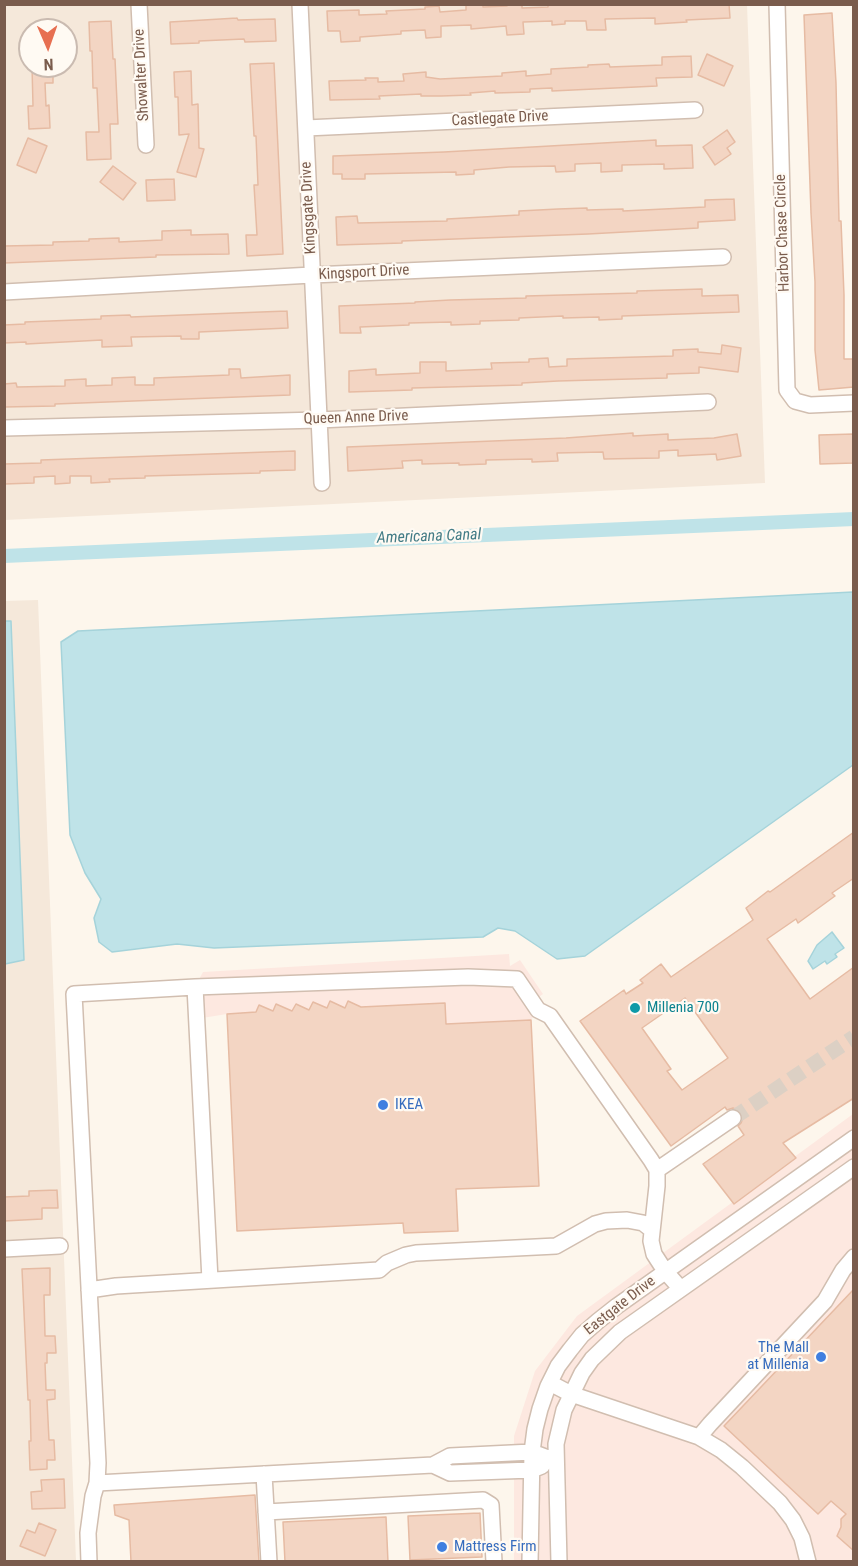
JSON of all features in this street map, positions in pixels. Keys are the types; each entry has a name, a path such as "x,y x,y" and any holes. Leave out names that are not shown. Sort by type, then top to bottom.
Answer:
{"street":[{"name":"Showalter Drive","path":"139,4 146,146"},
{"name":"Kingsgate Drive","path":"300,4 322,483"},
{"name":"Harbor Chase Circle","path":"777,4 787,390 795,400 810,405 854,403"},
{"name":"Castlegate Drive","path":"306,128 695,110"},
{"name":"Kingsport Drive","path":"4,292 723,257"},
{"name":"Queen Anne Drive","path":"4,428 319,420 708,402"},
{"path":"90,1562 88,1533 97,1483 98,1463 74,994 468,977 517,979 538,1010 550,1016 657,1170 651,1241 654,1254 665,1272 681,1289"},
{"path":"195,987 210,1280"},
{"path":"657,1170 733,1118"},
{"name":"Eastgate Drive","path":"530,1562 532,1452 535,1429 540,1409 558,1366 582,1335 598,1320 854,1138"},
{"name":"Eastgate Drive","path":"559,1562 556,1444 571,1394 592,1359 620,1332 854,1167"},
{"path":"89,1290 116,1286 379,1270 387,1263 416,1253 556,1246 595,1224 606,1221 627,1220 643,1223 652,1230"},
{"path":"4,1249 60,1246"},
{"path":"699,1437 825,1301 843,1270 854,1257"},
{"path":"550,1383 571,1394 699,1437 721,1450 780,1503 793,1520 802,1538 808,1562"},
{"path":"97,1483 433,1465 450,1456 532,1452 556,1461"},
{"path":"433,1465 450,1473 532,1470 556,1461"},
{"path":"264,1474 269,1562"},
{"path":"266,1512 483,1500 491,1505 494,1562"}],"shaded area":[{"path":"4,5 747,5 765,483 5,520"},
{"path":"38,600 76,1561 5,1561 4,601"},
{"path":"509,954 510,966 520,960 543,994 536,999 538,1010 531,1020 446,1024 445,1003 361,1007 348,1001 345,1008 330,1001 327,1008 313,1002 309,1010 296,1004 292,1011 273,1011 259,1005 256,1012 196,1019 195,987 203,972"},
{"name":"The Mall at Millenia","path":"853,1114 853,1561 514,1561 514,1436 535,1371 577,1316"}],"water":[{"path":"853,592 853,765 585,956 557,959 515,931 498,928 483,937 214,948 177,944 112,952 99,942 94,918 101,899 85,873 70,835 61,642 78,631"},
{"path":"4,621 11,621 24,960 5,964"},
{"path":"832,932 844,948 827,964 825,961 813,969 808,961 817,945"}],"building":[{"path":"483,4 483,7 522,4 522,8 548,7 548,4 729,4 730,18 655,24 655,18 605,19 606,30 587,30 586,21 565,21 565,24 552,25 552,21 523,22 524,34 507,35 506,26 471,29 471,25 441,26 441,37 426,38 425,30 401,31 401,34 360,37 360,41 341,42 340,31 328,31 327,11 359,10 359,15 387,14 386,11 439,6 440,12 466,10 466,5"},
{"path":"832,13 839,221 841,221 844,295 844,359 854,359 854,387 819,390 815,350 815,282 804,15"},
{"path":"237,18 238,20 275,19 276,41 245,42 244,39 171,44 170,22"},
{"path":"111,21 118,124 110,124 111,159 87,160 86,132 99,132 97,88 93,88 89,22"},
{"path":"707,54 733,66 724,86 698,75"},
{"path":"691,56 692,77 656,78 657,86 552,91 552,88 530,89 530,92 495,93 495,91 470,93 471,95 421,96 421,94 379,96 380,99 330,100 329,81 378,78 378,82 404,81 403,74 426,72 426,77 440,79 502,76 502,73 526,71 526,76 551,74 551,69 588,67 588,65 609,64 610,67 662,65 662,57"},
{"path":"274,63 283,254 247,256 246,235 257,235 254,185 258,185 250,64"},
{"path":"191,71 192,105 198,104 199,148 204,149 196,177 177,172 189,134 179,135 178,97 175,97 174,72"},
{"path":"32,78 53,78 53,83 45,83 50,128 29,129 28,106 33,106"},
{"path":"727,130 735,142 727,148 731,154 715,165 703,147"},
{"path":"28,138 47,146 36,173 17,165"},
{"path":"656,140 656,146 692,145 693,168 664,169 664,164 622,165 622,171 601,172 601,163 575,164 575,171 556,172 555,166 474,170 474,174 456,175 456,172 365,174 365,179 342,179 342,174 333,174 333,156"},
{"path":"113,166 136,183 123,200 100,182"},
{"path":"174,179 175,200 147,201 146,180"},
{"path":"734,199 735,220 698,222 698,228 337,245 336,217 357,216 358,223 447,221 447,219 519,215 519,211 587,208 587,210 623,209 623,211 705,207 705,200"},
{"path":"191,230 191,235 228,234 229,254 156,255 156,257 4,263 4,246 53,245 53,242 89,241 89,239 119,238 119,242 162,240 162,231"},
{"path":"702,289 702,296 738,295 739,312 622,316 622,319 599,320 599,317 563,318 563,316 451,325 451,322 409,323 409,325 360,327 361,333 340,333 339,306"},
{"path":"287,311 288,328 199,332 199,339 181,339 181,336 131,337 132,346 102,347 102,340 4,343 4,325 25,324 25,322 101,319 101,316 130,315 131,317"},
{"path":"722,345 741,348 738,372 699,367 699,373 667,374 667,378 349,392 349,371 376,369 376,375 420,373 420,362 446,362 446,371 492,369 491,363 529,362 529,359 548,358 549,367 567,366 567,359 673,356 673,350 698,349 698,352 721,354"},
{"path":"229,369 240,369 241,378 290,375 290,395 4,407 4,384 16,383 17,387 65,386 65,380 86,379 86,386 112,385 112,378 135,377 135,385 154,385 154,378 229,375"},
{"path":"633,433 633,436 668,434 668,440 714,438 737,434 741,456 717,460 716,454 678,456 678,450 659,451 659,458 604,459 603,452 557,453 558,461 486,460 486,464 459,465 459,463 422,464 422,460 402,461 403,468 348,471 347,447"},
{"path":"854,434 854,463 820,464 819,435"},
{"path":"295,451 295,470 145,476 145,478 109,479 110,482 91,483 91,476 70,476 70,483 55,484 55,476 34,477 34,483 4,484 4,464 41,463 41,460"},
{"path":"854,832 854,878 832,893 835,896 798,923 796,919 767,939 810,999 854,967 854,1098 783,1143 796,1158 734,1204 703,1164 744,1135 738,1126 743,1118 741,1112 733,1108 727,1110 725,1107 671,1146 580,1021 624,990 626,994 643,983 640,980 661,964 671,977 753,920 746,908 768,891 770,892","holes":["685,998 728,1058 682,1090 667,1071 671,1069 642,1028"]},
{"name":"IKEA","path":"330,1001 345,1008 348,1001 361,1007 445,1003 446,1024 531,1020 539,1186 456,1189 458,1231 404,1233 403,1223 237,1231 227,1014 256,1012 259,1005 273,1011 276,1004 292,1011 296,1004 309,1010 313,1002 327,1008"},
{"path":"57,1190 58,1208 42,1208 42,1219 4,1221 4,1197 29,1196 29,1191"},
{"path":"50,1268 50,1295 44,1295 45,1336 55,1336 56,1353 47,1353 47,1363 45,1363 46,1390 55,1390 55,1399 47,1400 49,1440 54,1440 55,1460 47,1460 47,1469 30,1470 30,1400 28,1400 22,1269"},
{"name":"The Mall at Millenia","path":"854,1289 854,1551 837,1536 841,1527 841,1519 846,1514 831,1501 818,1514 724,1426"},
{"path":"64,1479 65,1508 32,1509 31,1492 42,1491 41,1480"},
{"path":"255,1495 259,1562 131,1562 129,1520 115,1515 114,1505"},
{"path":"480,1513 482,1557 410,1560 408,1516"},
{"path":"386,1517 388,1562 285,1562 283,1522"},
{"path":"39,1523 56,1530 45,1556 20,1546 27,1530 35,1533"}],"waterway":[{"name":"Americana Canal","path":"4,556 854,519"}],"tunnel":[{"path":"733,1118 854,1037"}],"place":[{"name":"Millenia 700","path":"635,1008"},
{"name":"IKEA","path":"383,1105"},
{"name":"The Mall at Millenia","path":"821,1357"},
{"name":"Mattress Firm","path":"442,1547"}]}
